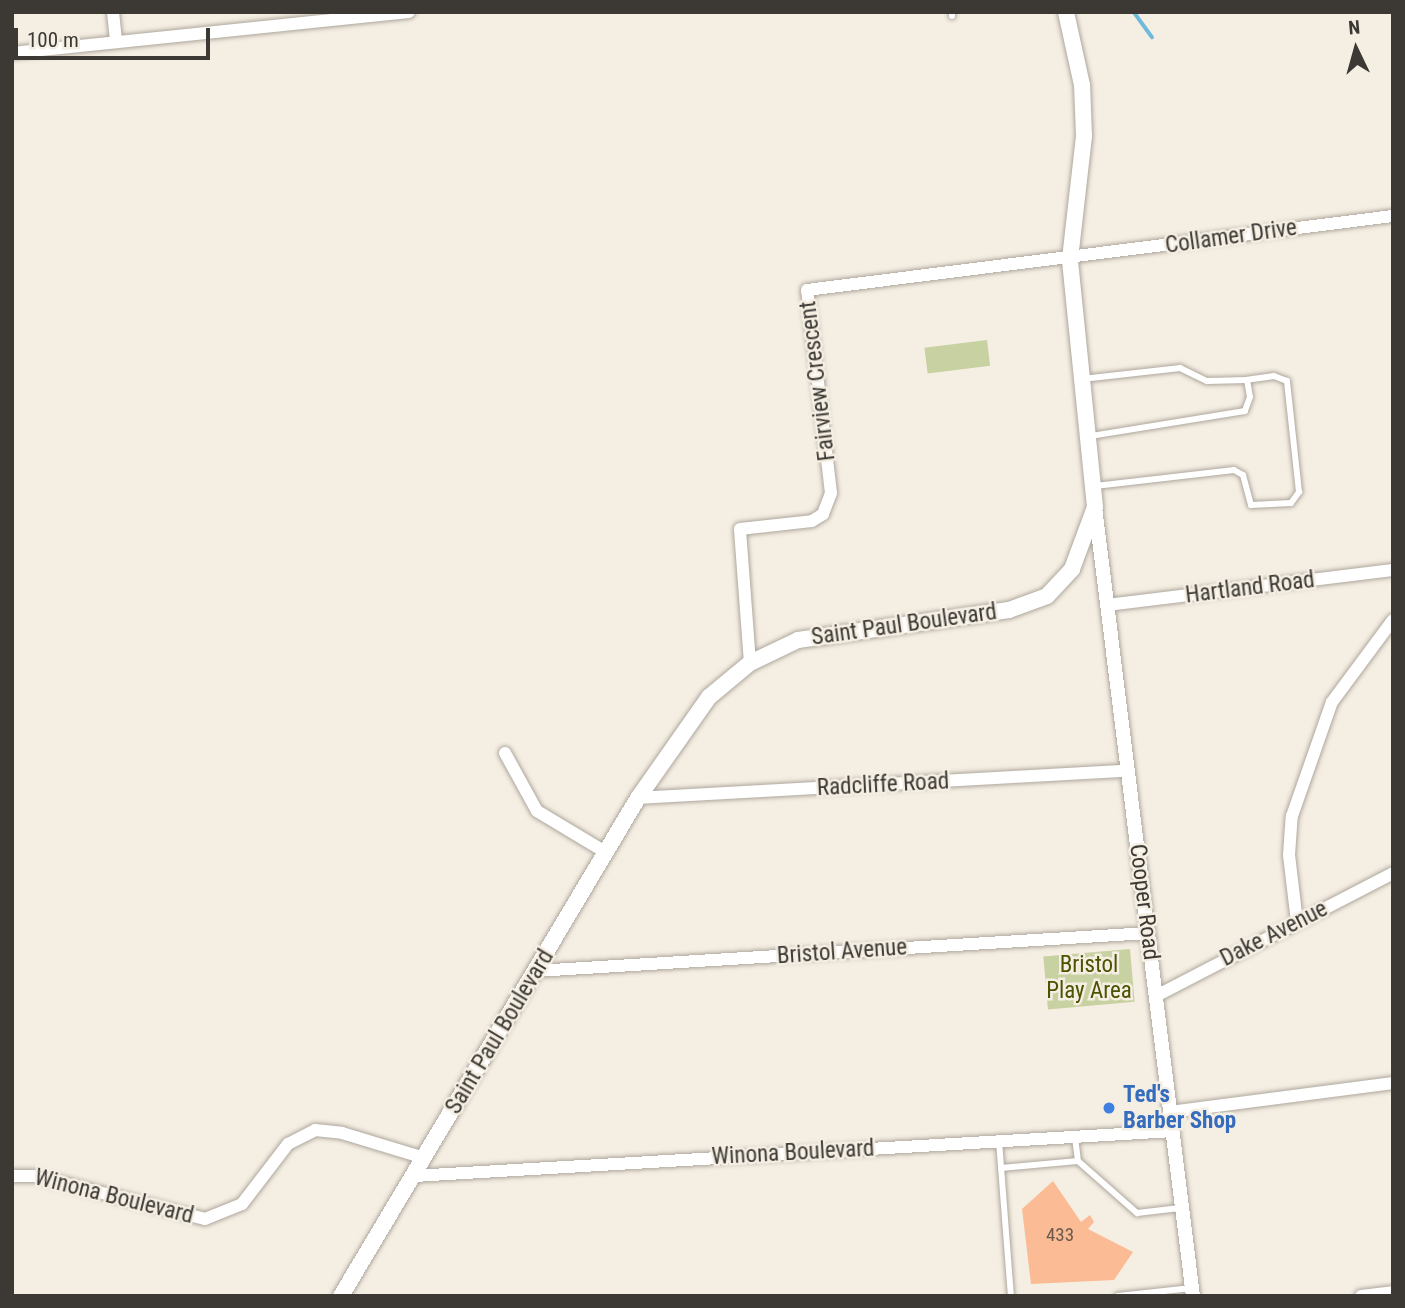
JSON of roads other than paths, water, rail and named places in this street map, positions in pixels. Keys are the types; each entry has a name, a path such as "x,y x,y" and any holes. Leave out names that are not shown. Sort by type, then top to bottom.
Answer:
{"main road":[{"name":"Saint Paul Boulevard","path":"341,1296 638,798 709,697 750,663 823,634 1029,604 1047,596 1072,569 1095,507 1070,259 1084,136 1082,85 1066,12"}],"street":[{"path":"113,12 116,42"},
{"path":"12,52 409,12"},
{"name":"Collamer Drive","path":"1070,259 1393,216"},
{"name":"Fairview Crescent","path":"750,663 740,529 812,522 823,514 831,493 807,290 1070,259"},
{"name":"Cooper Road","path":"1095,507 1193,1292"},
{"name":"Hartland Road","path":"1107,605 1393,570"},
{"path":"1297,922 1289,855 1292,816 1332,702 1393,620"},
{"path":"505,752 537,811 607,853"},
{"name":"Radcliffe Road","path":"638,798 1128,771"},
{"name":"Dake Avenue","path":"1156,996 1393,873"},
{"name":"Bristol Avenue","path":"536,971 1148,933"},
{"path":"1170,1112 1393,1083"},
{"name":"Winona Boulevard","path":"12,1175 35,1176 205,1219 242,1204 288,1144 315,1130 342,1132 425,1158"},
{"name":"Winona Boulevard","path":"414,1176 1172,1131"},
{"path":"1361,1296 1393,1292"}],"lane":[{"path":"1082,379 1180,368 1206,381 1274,376 1287,381 1299,497 1291,503 1251,505 1243,475 1234,470 1093,487"},
{"path":"1088,437 1245,411 1250,405 1247,380"},
{"path":"1075,1137 1078,1161 1137,1213 1182,1207"},
{"path":"999,1141 1011,1296"},
{"path":"1001,1168 1078,1161"},
{"path":"1118,1296 1193,1292"}],"waterway":[{"path":"1134,12 1152,37"}],"place":[{"name":"Ted's Barber Shop","path":"1109,1108"}],"park label":[{"name":"Bristol Play Area","path":"1089,978"}]}
